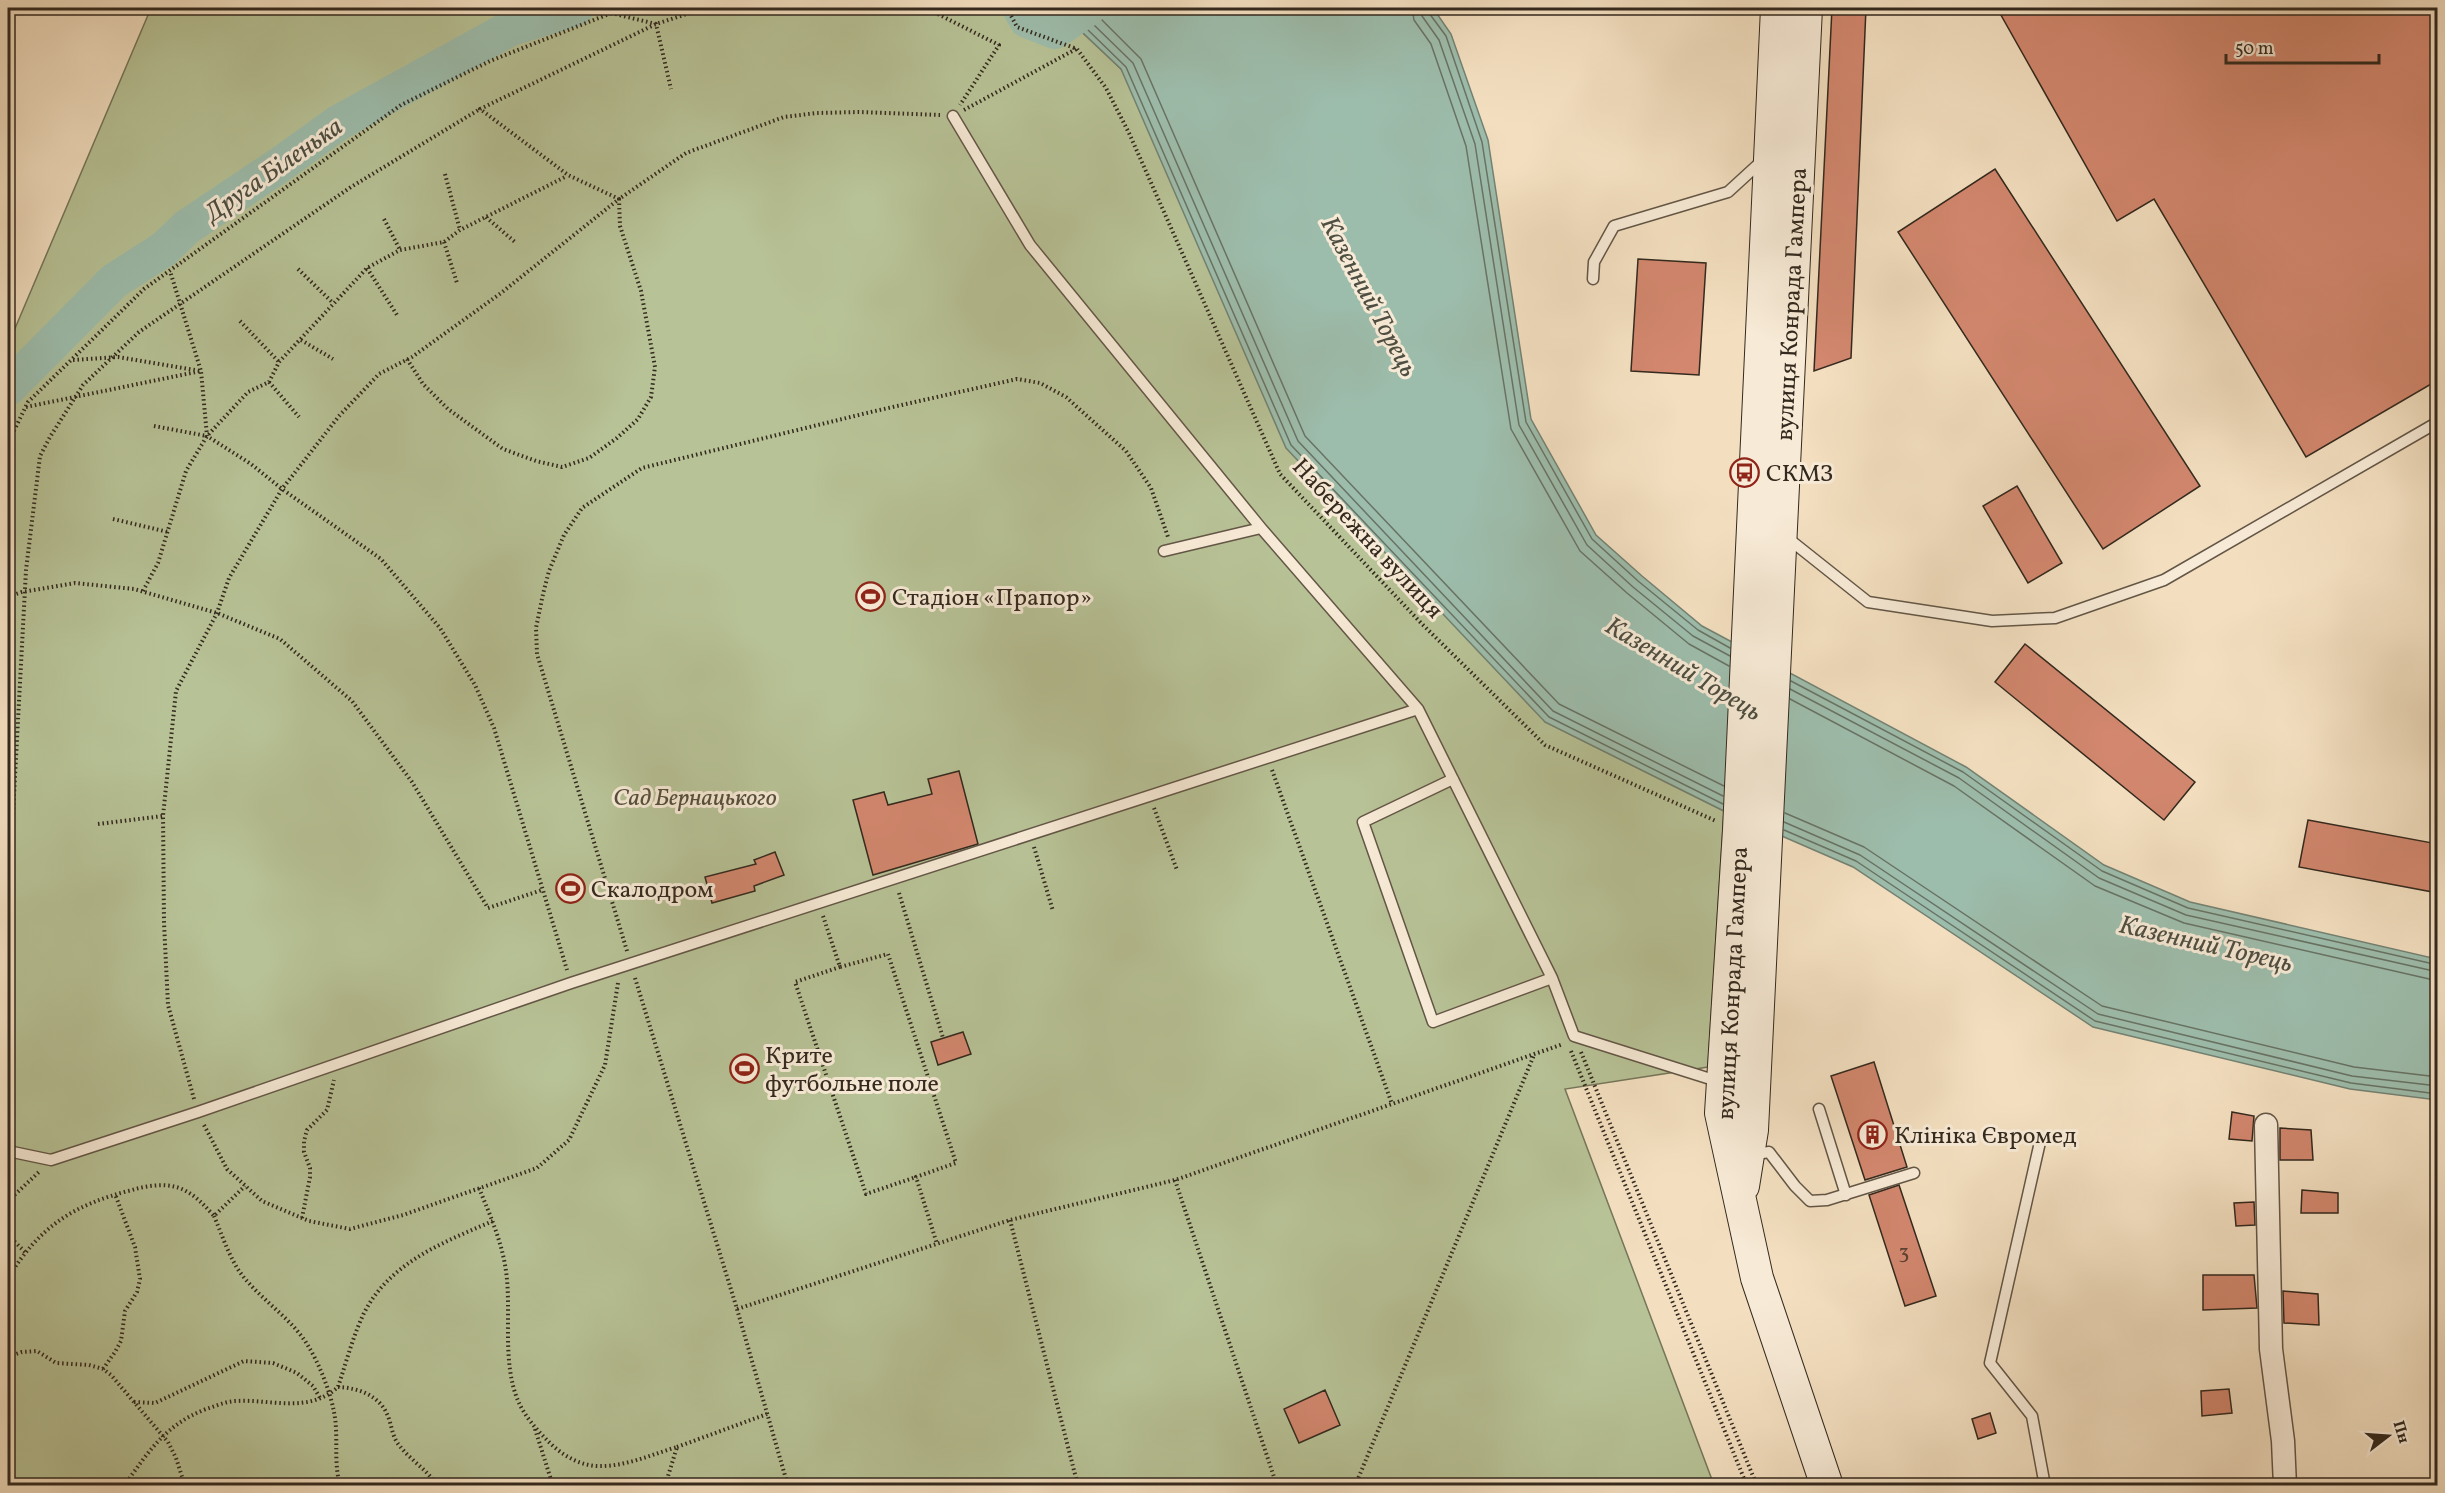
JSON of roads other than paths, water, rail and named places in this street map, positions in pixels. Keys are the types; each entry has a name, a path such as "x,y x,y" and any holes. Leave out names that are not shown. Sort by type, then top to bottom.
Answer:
{"main road":[{"name":"вулиця Конрада Гампера","path":"1777,8 1786,153"},
{"name":"вулиця Конрада Гампера","path":"1740,1205 1751,1139 1739,1086 1740,830 1763,600 1786,153 1806,8"},
{"name":"вулиця Конрада Гампера","path":"1763,600 1765,863 1739,1086 1721,1113 1757,1278 1827,1485"}],"street":[{"path":"2266,1125 2271,1349 2283,1441 2285,1485"}],"lane":[{"path":"953,116 1030,245 1261,528 1418,709 1552,978 1574,1036 1739,1086"},
{"path":"1593,279 1594,262 1614,226 1728,192 1786,153"},
{"path":"1767,532 1868,602 1992,621 2055,618 2164,580 2438,422"},
{"path":"1169,550 1261,528"},
{"path":"8,1151 51,1160 198,1112 571,982 1418,709"},
{"path":"1453,779 1363,822 1433,1022 1552,978"},
{"path":"1819,1109 1846,1195"},
{"path":"2040,1142 1990,1363 2032,1416 2045,1485"},
{"path":"1747,1156 1769,1152 1795,1186 1810,1201 1827,1200 1846,1195 1914,1173"}],"water":[{"name":"Казенний Торець","path":"1071,8 1433,8 1451,34 1488,140 1531,419 1596,535 1702,626 1966,767 2104,865 2190,902 2437,959 2437,1100 2350,1089 2093,1027 1853,867 1724,811 1545,722 1286,448 1121,69 1083,33"}],"waterway":[{"name":"Друга Біленька","path":"8,388 114,281 164,249 187,227 338,123 511,28 576,8"},
{"name":"Друга Біленька","path":"1020,8 1027,20 1055,31 1088,8"}],"place":[{"name":"СКМЗ","path":"1745,473"},
{"name":"Стадіон «Прапор»","path":"871,597"},
{"name":"Скалодром","path":"570,889"},
{"name":"Крите футбольне поле","path":"744,1069"},
{"name":"Клініка Євромед","path":"1873,1135"}],"park label":[{"name":"Сад Бернацького","path":"695,797"}]}
